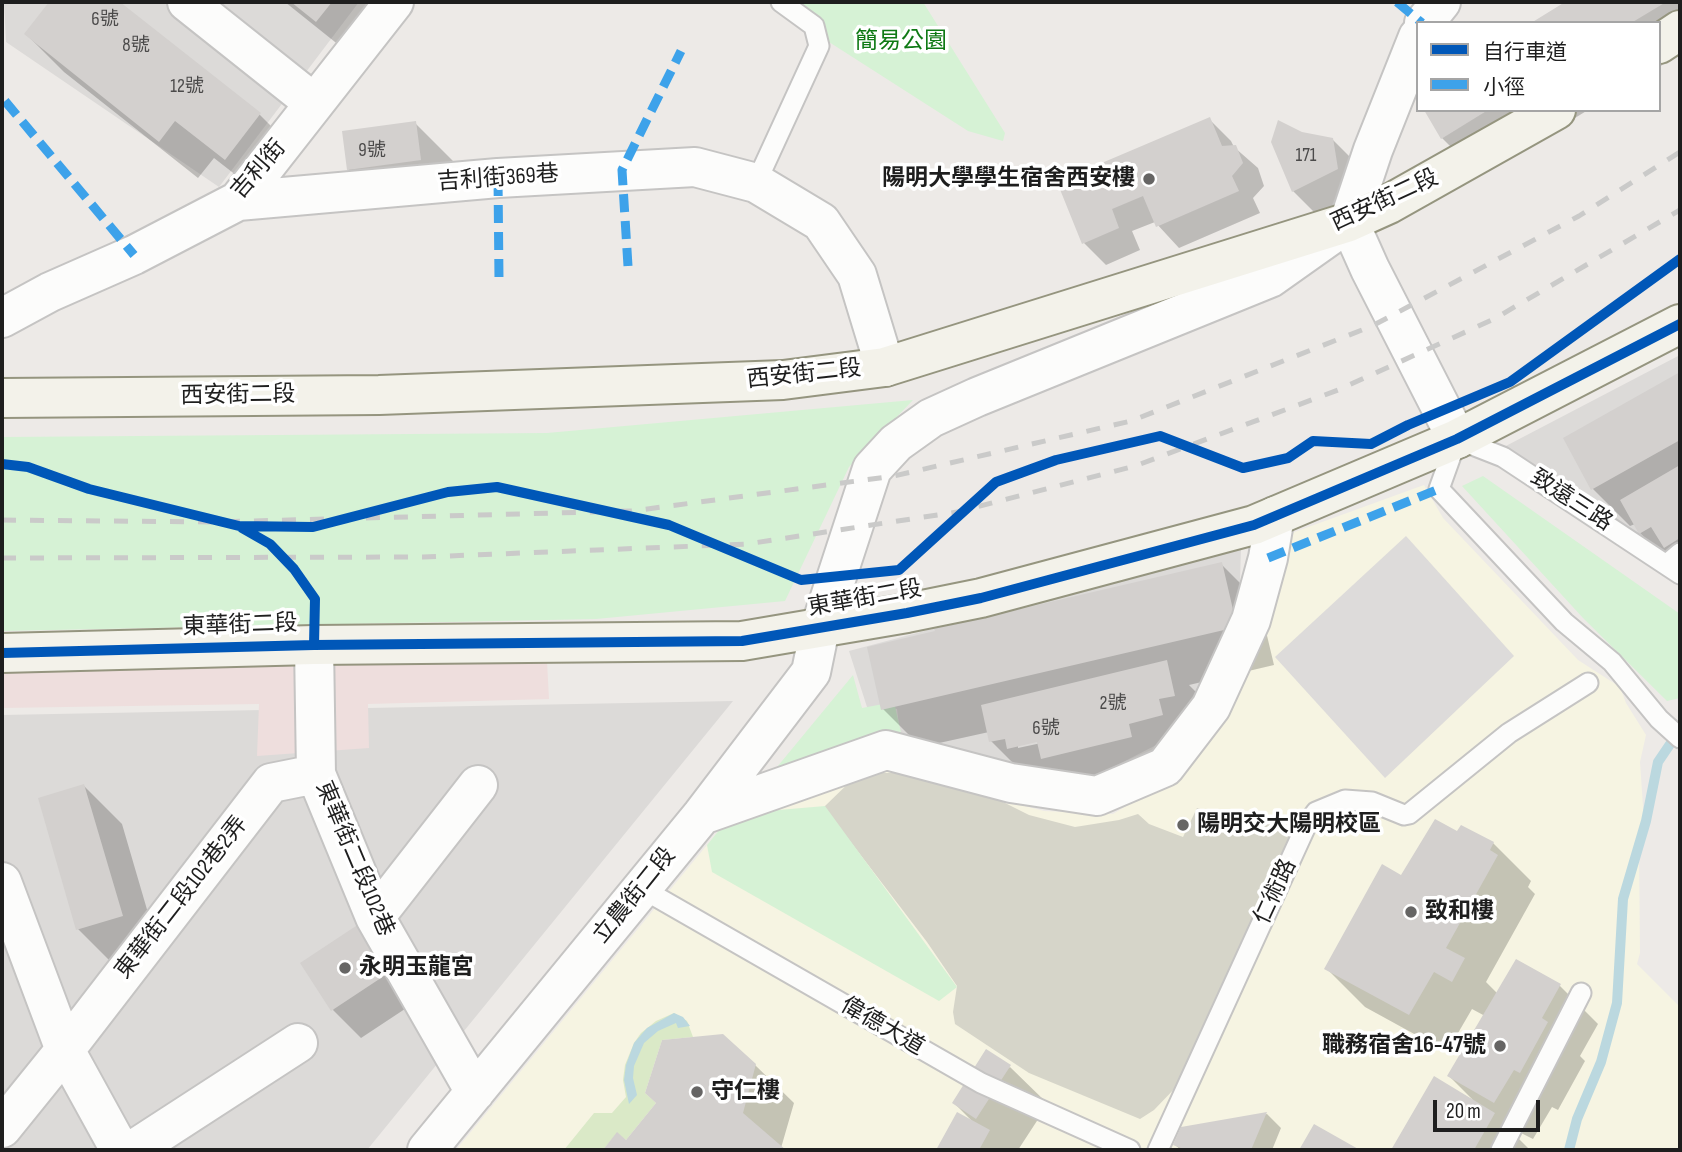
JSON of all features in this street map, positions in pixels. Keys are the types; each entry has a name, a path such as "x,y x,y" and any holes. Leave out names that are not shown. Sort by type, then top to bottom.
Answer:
{"street":[{"path":"187,2 314,103"},
{"name":"吉利街","path":"2,318 50,292 134,255 238,201 394,2"},
{"path":"1426,21 1441,2"},
{"path":"1661,43 1680,30"},
{"path":"1416,42 1373,149 1349,222 1370,270 1457,439"},
{"name":"西安街二段","path":"2,398 379,395 783,380 865,368 885,368 1349,222 1389,204 1552,112"},
{"name":"吉利街369巷","path":"238,201 498,178 695,167 756,183 821,222 857,275 885,368"},
{"name":"立農街二段","path":"427,1150 702,815 811,672 820,628 872,469 896,443 931,418 977,397 1270,278 1349,222"},
{"name":"東華街二段","path":"2,653 314,645 742,641 981,598 1254,525 1457,439 1680,324"},
{"path":"702,815 886,750 1011,783 1097,796 1165,767 1211,707 1251,620 1268,558 1275,516"},
{"name":"東華街二段102巷","path":"314,645 316,774 375,917 475,1093"},
{"name":"東華街二段102巷2弄","path":"2,1128 271,783 316,774"},
{"path":"375,917 478,785"},
{"path":"2,882 65,1050 120,1150"},
{"path":"133,1150 298,1043"}],"lane":[{"path":"756,183 819,46 814,26 781,2"},
{"path":"1457,439 1439,489 1564,622 1612,662 1659,719 1680,738"},
{"name":"致遠三路","path":"1457,439 1503,457 1676,564"},
{"name":"仁術路","path":"1158,1150 1306,826 1316,812 1345,800 1372,802 1404,815 1409,814 1509,733 1588,683"},
{"name":"偉德大道","path":"641,888 981,1083 1130,1150"},
{"path":"1501,1150 1581,993"}],"shaded area":[{"path":"4,2 359,2 219,187 6,42"},
{"path":"1680,355 1680,569 1502,448"},
{"name":"陽明交大陽明校區","path":"1424,485 1443,518 1578,660 1620,687 1626,703 1646,735 1640,762 1645,836 1639,848 1640,953 1637,964 1680,1007 1680,1150 456,1150 739,806 863,764 1044,811 1113,814 1141,797 1148,797 1203,740 1278,538"},
{"path":"1406,536 1514,656 1385,778 1275,657"},
{"path":"1241,547 1239,619 1170,738 1086,781 901,743 897,709 867,707 849,651"},
{"path":"547,661 549,699 368,704 369,748 257,756 259,704 2,708 2,666"},
{"path":"733,701 367,1150 2,1150 2,715"},
{"path":"904,773 999,800 1029,815 1075,827 1138,814 1149,824 1183,837 1197,808 1219,815 1290,827 1289,839 1177,1086 1154,1110 1140,1119 1029,1073 955,1024 953,1012 957,986 927,942 824,807 857,775"}],"green space":[{"name":"簡易公園","path":"799,2 923,2 1005,133 1003,141 968,131 829,42 818,16"},
{"path":"913,400 849,467 785,601 596,619 3,631 2,437 547,433"},
{"path":"1483,476 1680,614 1680,698 1667,701 1583,618 1462,486"},
{"path":"853,675 862,708 894,702 903,741 763,784"},
{"path":"825,806 957,987 939,1001 712,872 707,845 732,814"},
{"path":"674,1013 687,1021 693,1037 662,1040 645,1093 656,1103 626,1140 617,1133 603,1150 564,1150 594,1113 612,1113 626,1097 623,1080 625,1065 634,1043 641,1033 656,1021"}],"water":[{"path":"674,1013 683,1017 690,1026 678,1028 676,1023 658,1031 644,1043 634,1066 633,1078 637,1095 629,1104 624,1080 634,1043 647,1028"}],"building":[{"path":"49,2 120,2 261,113 225,160 175,121 159,142 24,34"},
{"path":"291,2 332,2 316,22"},
{"path":"1565,2 1666,2 1634,21 1534,21"},
{"path":"1425,112 1485,112 1441,139"},
{"name":"陽明大學學生宿舍西安樓","path":"1210,117 1222,146 1236,145 1243,163 1232,176 1239,191 1156,227 1143,196 1112,209 1119,228 1082,244 1057,182"},
{"path":"1278,120 1302,132 1333,138 1338,169 1292,192 1271,142"},
{"path":"416,121 421,160 347,170 342,131"},
{"path":"1680,372 1680,440 1591,490 1563,438"},
{"path":"1680,465 1680,538 1664,548 1651,527 1639,534 1620,500"},
{"path":"1222,562 1237,627 881,710 867,647"},
{"path":"1167,660 1175,696 1159,699 1163,715 1129,724 1132,737 1041,759 1037,742 1007,749 1005,739 989,742 981,705"},
{"path":"84,784 123,916 76,930 38,798"},
{"name":"致和樓","path":"1435,819 1457,831 1461,825 1494,842 1490,850 1498,855 1446,948 1465,958 1452,982 1434,972 1409,1015 1324,969 1382,864 1401,875"},
{"name":"永明玉龍宮","path":"359,924 390,972 331,1011 300,963"},
{"name":"職務宿舍16-47號","path":"1516,959 1561,984 1542,1018 1548,1022 1520,1073 1514,1070 1494,1103 1447,1076"},
{"name":"守仁樓","path":"723,1034 756,1064 743,1113 786,1150 603,1150 617,1132 626,1140 656,1103 645,1093 662,1040"},
{"path":"986,1049 1011,1065 976,1119 952,1103"},
{"path":"1434,1076 1495,1113 1474,1150 1391,1150"},
{"path":"957,1112 990,1130 979,1150 936,1150"},
{"path":"1267,1112 1251,1150 1186,1150 1173,1145 1181,1127"},
{"path":"1314,1124 1360,1150 1299,1150"}],"waterway":[{"path":"1569,1150 1577,1119 1601,1062 1617,1003 1623,899 1646,821 1658,762 1679,731"}],"railway":[{"path":"2,520 213,522 632,511 894,476 1131,421 1372,326 1579,216 1680,152"},
{"path":"2,558 423,557 747,544 957,512 1135,466 1338,390 1494,319 1680,210"}],"marked path":[{"path":"1397,2 1420,21"},
{"path":"628,266 622,170 681,51"},
{"path":"5,101 134,255"},
{"path":"498,178 499,280"},
{"path":"1268,558 1439,489"}],"cycle path":[{"path":"2,464 28,467 89,489 239,526 313,527 448,492 497,487 669,525 801,580 899,570 996,482 1056,460 1160,436 1243,468 1288,458 1313,441 1371,444 1408,425 1510,382 1680,259"},
{"path":"2,653 314,645 742,641 907,613 981,598 1254,525 1457,439 1680,324"},
{"path":"242,528 270,544 294,569 315,599 314,645"}],"place":[{"name":"陽明大學學生宿舍西安樓","path":"1149,179"},
{"name":"陽明交大陽明校區","path":"1183,825"},
{"name":"致和樓","path":"1411,912"},
{"name":"永明玉龍宮","path":"345,968"},
{"name":"職務宿舍16-47號","path":"1500,1046"},
{"name":"守仁樓","path":"697,1092"}]}
